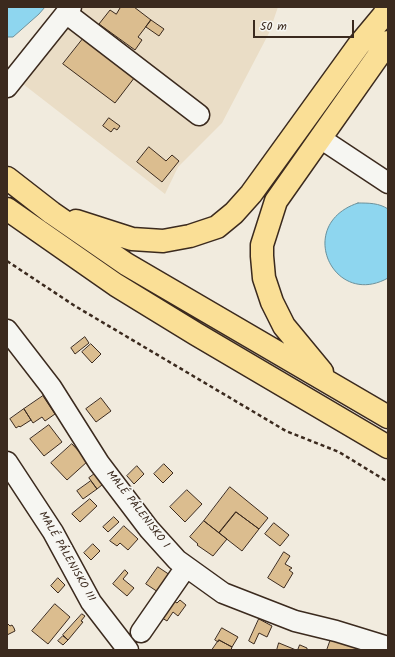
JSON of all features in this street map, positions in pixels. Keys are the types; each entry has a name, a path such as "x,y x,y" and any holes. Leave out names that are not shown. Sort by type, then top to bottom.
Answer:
{"highway":[{"path":"358,46 369,18 371,7"},
{"path":"52,213 132,239 163,240 190,236 217,227 234,213 251,194 358,46 384,16 388,8"},
{"path":"331,382 284,326 272,302 264,278 262,245 276,200 388,42"},
{"path":"362,79 388,58"},
{"path":"7,178 52,213 126,264 331,382 388,417"},
{"path":"7,209 35,230 122,289 388,447"},
{"path":"7,224 35,230"}],"street":[{"path":"7,87 69,10 199,115"},
{"path":"320,138 388,183"},
{"name":"MALÉ PÁLENISKO I","path":"7,330 51,387 99,463 148,529 177,560 223,593 230,596 296,621 336,631 388,647"},
{"name":"MALÉ PÁLENISKO III","path":"7,462 53,532 91,602 128,650"},
{"path":"141,632 186,567"}],"path":[{"path":"7,261 75,306 286,431 339,452 388,482"}],"shaded area":[{"path":"83,7 278,7 269,33 222,123 178,167 165,194 23,84"}],"water":[{"path":"7,7 45,7 13,37 7,37"},
{"path":"358,203 377,204 388,209 388,278 368,285 351,282 337,273 328,260 325,244 328,228 339,214"}],"building":[{"path":"121,7 134,7 151,20 138,37 142,40 135,50 99,24 110,10 116,14"},
{"path":"151,20 164,29 159,36 146,27"},
{"path":"86,35 138,73 115,103 63,64"},
{"path":"109,118 120,126 117,130 114,128 111,132 103,126"},
{"path":"149,147 166,161 172,155 179,161 162,182 137,162"},
{"path":"85,337 89,343 75,354 71,348"},
{"path":"91,344 101,354 92,363 82,352"},
{"path":"43,396 55,414 45,421 42,417 33,423 24,409"},
{"path":"101,398 111,411 96,422 86,409"},
{"path":"24,409 31,420 16,428 10,419"},
{"path":"49,425 62,442 44,456 30,439"},
{"path":"72,444 88,461 67,480 51,463"},
{"path":"164,464 173,473 163,483 154,474"},
{"path":"137,466 144,474 134,484 127,476"},
{"path":"100,470 108,480 97,489 89,478"},
{"path":"91,481 97,489 83,499 77,491"},
{"path":"230,487 268,518 259,529 236,512 219,533 204,521"},
{"path":"187,490 202,504 185,522 170,507"},
{"path":"90,499 97,506 80,522 72,514"},
{"path":"236,512 259,529 242,551 219,533"},
{"path":"114,517 119,522 108,532 103,527"},
{"path":"204,521 227,539 213,556 197,545 198,544 190,537"},
{"path":"274,523 289,535 280,546 265,534"},
{"path":"124,526 138,539 128,550 120,543 117,546 110,541"},
{"path":"93,544 100,551 91,560 84,553"},
{"path":"284,552 290,556 285,564 292,568 289,570 293,573 284,588 268,578"},
{"path":"158,567 173,577 161,594 146,584"},
{"path":"125,570 128,573 123,579 134,588 127,596 113,584"},
{"path":"58,578 65,585 58,593 51,586"},
{"path":"171,599 177,603 180,600 186,605 178,616 173,612 167,621 159,616"},
{"path":"55,604 70,617 48,644 32,631"},
{"path":"82,614 85,616 81,621 83,622 68,640 63,635"},
{"path":"259,619 272,626 267,637 259,633 254,644 249,641"},
{"path":"7,623 10,626 12,625 15,631 7,635"},
{"path":"222,628 238,637 232,647 219,640 218,642 215,640"},
{"path":"63,636 68,640 63,645 58,641"},
{"path":"332,636 370,650 327,650"},
{"path":"219,640 232,647 231,650 212,650"},
{"path":"279,643 296,650 277,650"},
{"path":"300,645 307,648 307,650 298,650"}]}
